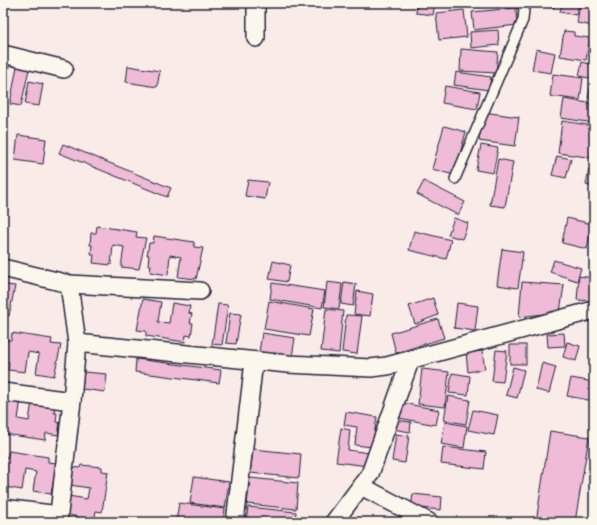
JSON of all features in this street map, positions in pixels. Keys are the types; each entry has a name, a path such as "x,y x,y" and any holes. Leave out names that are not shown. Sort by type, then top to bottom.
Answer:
{"street":[{"path":"256,3 256,38"},
{"path":"3,54 64,70"},
{"path":"3,268 69,284 200,291"},
{"path":"3,508 59,519 77,343 69,284"},
{"path":"77,343 254,361 371,368 410,361 594,310"},
{"path":"235,522 254,361"},
{"path":"334,522 370,474 410,361"},
{"path":"3,392 72,401"},
{"path":"361,486 428,522"}],"lane":[{"path":"455,178 523,20 524,9 521,3"}],"building":[{"path":"417,3 435,3 433,15 416,13"},
{"path":"531,3 555,3 554,8"},
{"path":"562,3 579,3 576,15 560,12"},
{"path":"580,3 594,3 593,26 577,23"},
{"path":"516,8 517,25 474,30 472,12"},
{"path":"464,10 467,37 439,40 436,13"},
{"path":"498,30 499,45 471,48 470,32"},
{"path":"564,31 574,32 574,36 590,38 586,60 560,56"},
{"path":"461,49 498,52 496,73 460,71"},
{"path":"536,49 555,53 551,73 532,70"},
{"path":"3,61 10,62 3,99"},
{"path":"582,62 594,65 594,79 579,76"},
{"path":"17,66 29,69 21,106 10,104"},
{"path":"128,66 160,71 157,87 126,82"},
{"path":"456,72 491,77 489,90 454,85"},
{"path":"553,74 583,78 580,100 550,96"},
{"path":"29,81 43,84 39,106 25,104"},
{"path":"591,84 594,84 594,99 588,98"},
{"path":"445,86 480,92 477,109 442,103"},
{"path":"564,99 594,104 594,123 561,118"},
{"path":"483,112 519,117 515,146 479,141"},
{"path":"562,121 594,126 594,158 558,153"},
{"path":"444,126 466,132 454,175 432,169"},
{"path":"18,135 46,139 43,164 15,160"},
{"path":"63,144 171,188 167,197 59,153"},
{"path":"481,145 498,148 493,173 476,170"},
{"path":"557,156 571,159 566,178 552,175"},
{"path":"498,159 513,162 505,207 490,205"},
{"path":"589,169 594,169 594,187 586,185"},
{"path":"248,180 268,182 265,199 245,196"},
{"path":"424,181 465,202 458,215 417,194"},
{"path":"454,218 468,223 462,239 448,235"},
{"path":"567,218 592,224 587,249 562,243"},
{"path":"97,226 137,232 136,237 146,238 139,269 121,267 124,247 113,245 111,265 93,263 94,255 91,255 92,245 90,245 91,233 96,233"},
{"path":"414,231 451,240 446,259 409,250"},
{"path":"154,236 194,242 194,247 203,248 196,279 178,277 181,257 170,255 168,275 150,272 151,265 148,265 149,255 147,255 149,243 153,243"},
{"path":"502,249 523,252 518,288 497,285"},
{"path":"554,260 581,268 577,281 550,272"},
{"path":"273,261 290,265 287,282 269,279"},
{"path":"579,276 594,278 593,301 577,300"},
{"path":"3,278 6,279 6,285 15,286 9,316 3,315"},
{"path":"327,282 342,284 339,309 324,307"},
{"path":"344,282 356,284 353,306 341,304"},
{"path":"522,282 564,285 560,312 519,317"},
{"path":"272,283 325,291 322,308 270,299"},
{"path":"357,291 373,294 370,316 354,314"},
{"path":"433,298 438,315 415,324 409,306"},
{"path":"143,299 161,302 158,322 169,323 172,303 190,306 189,313 192,314 190,323 193,323 191,336 186,335 185,342 146,336 146,331 137,330"},
{"path":"269,301 314,309 309,336 264,329"},
{"path":"457,303 478,306 475,331 454,328"},
{"path":"218,304 228,305 222,345 212,344"},
{"path":"326,309 343,311 339,353 321,351"},
{"path":"230,313 241,314 236,344 226,343"},
{"path":"346,315 362,316 357,354 342,352"},
{"path":"438,319 444,338 396,353 391,333"},
{"path":"12,333 52,339 51,344 61,345 54,376 36,373 39,354 28,352 25,372 8,370 9,362 5,361 7,352 5,352 7,340 11,340"},
{"path":"262,333 295,338 292,357 259,352"},
{"path":"564,333 565,346 548,347 547,334"},
{"path":"567,342 580,346 576,361 563,357"},
{"path":"510,345 526,345 526,364 510,364"},
{"path":"496,350 507,351 503,382 492,381"},
{"path":"482,351 485,369 468,372 466,353"},
{"path":"136,359 221,370 219,383 135,372"},
{"path":"542,363 556,367 549,393 536,390"},
{"path":"513,367 524,370 517,398 506,395"},
{"path":"422,369 449,372 445,407 418,404"},
{"path":"84,372 107,374 105,392 82,389"},
{"path":"452,373 470,376 468,395 449,393"},
{"path":"571,378 594,382 594,401 567,396"},
{"path":"448,396 470,400 466,424 444,420"},
{"path":"21,399 18,419 29,421 32,401 55,405 54,413 57,413 56,422 60,423 58,435 46,433 45,440 5,434 6,429 3,428 3,401"},
{"path":"402,403 439,410 436,425 399,418"},
{"path":"473,410 498,415 494,435 468,430"},
{"path":"346,412 377,417 372,447 355,445 357,427 344,425"},
{"path":"394,420 411,422 410,432 393,429"},
{"path":"445,422 467,426 464,448 441,444"},
{"path":"341,428 350,430 348,450 369,453 368,466 336,462"},
{"path":"550,431 589,437 575,522 536,522"},
{"path":"396,434 409,436 405,463 392,461"},
{"path":"443,447 486,452 484,469 441,464"},
{"path":"253,449 301,454 299,478 250,473"},
{"path":"9,451 48,457 48,462 57,463 51,494 33,491 36,472 25,470 22,490 5,487 3,457 7,458"},
{"path":"81,465 102,467 102,471 108,472 102,512 96,511 94,521 65,514 68,496 87,499 89,488 70,485 73,467 80,468"},
{"path":"194,477 229,482 225,508 190,503"},
{"path":"250,478 298,483 296,509 247,504"},
{"path":"413,494 442,497 441,510 411,507"},
{"path":"179,503 225,509 223,522 176,522"},
{"path":"248,507 296,512 295,522 246,522"},
{"path":"3,514 12,516 11,522 3,522"}]}
